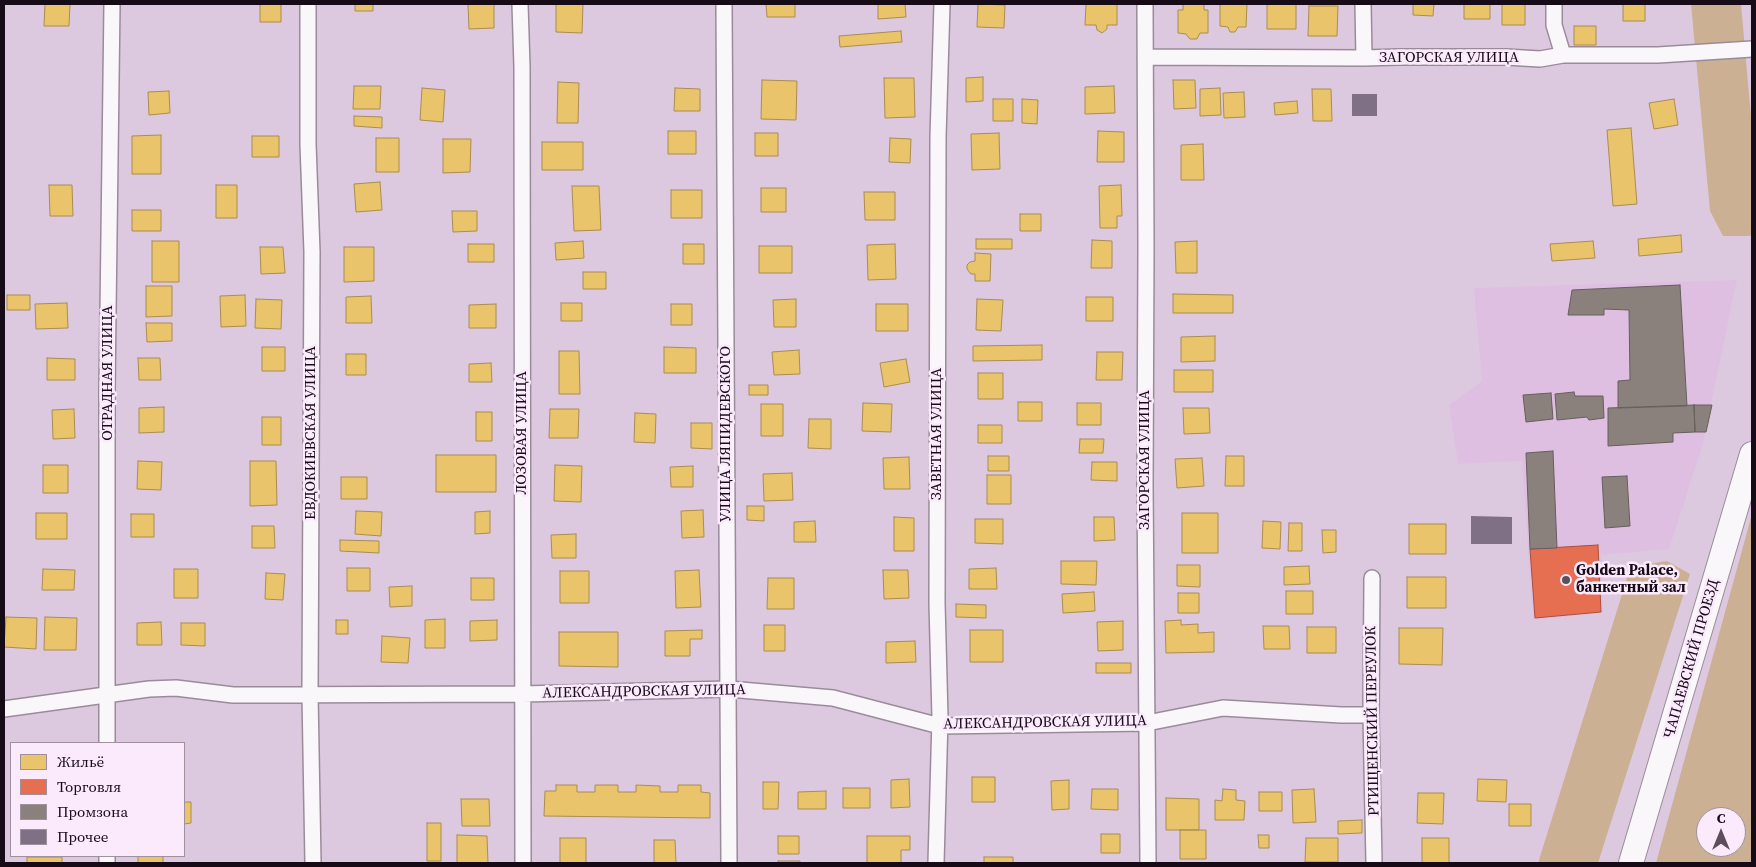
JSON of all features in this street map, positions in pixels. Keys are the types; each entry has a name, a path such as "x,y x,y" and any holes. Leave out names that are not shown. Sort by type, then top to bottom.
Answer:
{"main road":[{"name":"ЧАПАЕВСКИЙ ПРОЕЗД","path":"1631,863 1752,454"}],"street":[{"name":"ОТРАДНАЯ УЛИЦА","path":"107,742 112,4"},
{"name":"ЕВДОКИЕВСКАЯ УЛИЦА","path":"308,4 308,144 312,252 310,694 313,863"},
{"name":"ЛОЗОВАЯ УЛИЦА","path":"520,4 522,67 523,863"},
{"name":"УЛИЦА ЛЯПИДЕВСКОГО","path":"724,4 725,475 729,689 729,863"},
{"name":"ЗАВЕТНАЯ УЛИЦА","path":"936,863 940,726 937,603 938,137 942,4"},
{"name":"ЗАГОРСКАЯ УЛИЦА","path":"1145,4 1145,484 1148,863"},
{"path":"1363,4 1364,58"},
{"path":"1554,4 1554,25 1563,55"},
{"name":"ЗАГОРСКАЯ УЛИЦА","path":"1145,57 1364,58 1440,56 1540,59 1563,55 1658,55 1752,49"},
{"name":"РТИЩЕНСКИЙ ПЕРЕУЛОК","path":"1372,578 1371,715 1374,863"},
{"name":"АЛЕКСАНДРОВСКАЯ УЛИЦА","path":"4,709 149,689 176,688 233,695 522,694 729,689 833,698 940,726 1147,723 1223,708 1371,715"}],"shaded area":[{"path":"1691,4 1741,4 1752,128 1752,233 1750,236 1723,236 1710,211"},
{"path":"1737,280 1702,447 1669,549 1601,555 1603,613 1533,620 1522,461 1458,464 1449,405 1482,381 1474,288"},
{"path":"1752,514 1752,863 1656,863"},
{"path":"1667,561 1690,574 1598,863 1538,863 1629,572 1637,566"}],"building: Жильё":[{"path":"45,4 70,4 69,26 44,26"},
{"path":"260,4 281,4 281,22 260,22"},
{"path":"355,4 373,4 373,11 355,11"},
{"path":"468,4 494,4 494,28 469,29"},
{"path":"556,4 583,4 582,33 556,32"},
{"path":"766,4 795,4 795,17 767,17"},
{"path":"878,4 905,4 906,17 878,19"},
{"path":"978,4 1005,5 1004,28 977,27"},
{"path":"1086,4 1117,4 1117,25 1107,25 1107,29 1102,33 1097,30 1096,25 1085,25"},
{"path":"1183,4 1204,4 1204,10 1208,10 1208,33 1200,33 1197,39 1190,39 1186,34 1178,33 1178,10 1183,10"},
{"path":"1220,4 1247,4 1246,27 1238,27 1235,32 1230,32 1228,27 1220,26"},
{"path":"1267,4 1296,4 1296,29 1267,29"},
{"path":"1413,4 1434,4 1433,16 1413,15"},
{"path":"1464,4 1490,4 1490,19 1464,19"},
{"path":"1502,4 1525,4 1525,25 1502,25"},
{"path":"1623,4 1645,4 1645,21 1623,21"},
{"path":"1309,6 1338,6 1337,36 1308,36"},
{"path":"1574,26 1596,26 1596,45 1574,45"},
{"path":"901,31 902,42 840,47 839,36"},
{"path":"983,77 983,101 966,102 966,78"},
{"path":"884,78 914,78 915,117 885,118"},
{"path":"762,80 797,81 796,120 761,119"},
{"path":"1173,80 1195,80 1196,108 1174,109"},
{"path":"558,82 579,83 578,123 557,123"},
{"path":"354,86 381,86 380,109 353,109"},
{"path":"1114,86 1115,113 1085,114 1085,87"},
{"path":"422,88 445,90 443,122 420,120"},
{"path":"675,88 700,89 700,111 674,111"},
{"path":"1220,88 1221,115 1200,116 1200,89"},
{"path":"1312,89 1331,89 1332,121 1313,121"},
{"path":"169,91 170,113 149,115 148,92"},
{"path":"1244,92 1245,117 1224,118 1223,93"},
{"path":"993,99 1013,99 1013,121 993,121"},
{"path":"1022,99 1038,100 1037,124 1022,123"},
{"path":"1674,99 1678,125 1654,129 1649,103"},
{"path":"1297,101 1298,113 1275,115 1274,103"},
{"path":"354,116 382,117 382,128 354,126"},
{"path":"1631,128 1637,204 1613,206 1607,130"},
{"path":"668,131 696,131 696,154 668,154"},
{"path":"1098,131 1124,132 1124,162 1097,162"},
{"path":"755,133 778,133 778,156 755,156"},
{"path":"999,133 1000,169 972,170 971,134"},
{"path":"161,135 161,174 132,174 132,136"},
{"path":"252,136 279,136 279,157 252,157"},
{"path":"376,138 399,138 399,172 376,172"},
{"path":"890,138 911,139 910,163 889,162"},
{"path":"443,139 471,139 470,172 443,173"},
{"path":"542,142 583,142 583,170 542,170"},
{"path":"1203,144 1204,180 1181,180 1181,145"},
{"path":"380,182 382,210 356,212 354,184"},
{"path":"49,185 72,185 73,216 50,216"},
{"path":"216,185 237,185 237,218 216,218"},
{"path":"1121,185 1122,216 1117,216 1117,228 1100,228 1099,186"},
{"path":"572,186 599,186 601,230 574,231"},
{"path":"761,188 786,188 786,212 761,212"},
{"path":"671,190 702,190 702,218 671,218"},
{"path":"864,192 895,192 895,220 865,220"},
{"path":"132,210 161,210 161,231 132,231"},
{"path":"452,211 477,211 477,231 453,232"},
{"path":"1020,214 1041,214 1041,231 1020,231"},
{"path":"1681,235 1682,252 1639,256 1638,239"},
{"path":"976,239 1012,239 1012,249 976,249"},
{"path":"1092,240 1112,241 1112,268 1091,268"},
{"path":"152,241 179,241 179,282 152,282"},
{"path":"583,241 584,258 556,260 555,243"},
{"path":"1197,241 1197,273 1176,273 1175,242"},
{"path":"1593,241 1595,258 1552,261 1550,244"},
{"path":"468,244 494,244 494,262 468,262"},
{"path":"683,244 704,244 704,264 683,264"},
{"path":"895,244 896,279 868,280 867,245"},
{"path":"759,246 792,246 792,273 759,273"},
{"path":"260,247 283,247 285,273 261,274"},
{"path":"344,247 374,247 374,281 344,282"},
{"path":"975,253 991,254 990,281 975,281 975,274 971,274 967,269 967,265 970,262 975,261"},
{"path":"583,272 606,272 606,289 583,289"},
{"path":"146,286 172,286 172,316 146,317"},
{"path":"1173,294 1233,295 1233,313 1173,313"},
{"path":"7,295 30,295 30,310 7,310"},
{"path":"245,295 246,326 221,327 220,296"},
{"path":"371,296 372,323 346,323 346,297"},
{"path":"1086,297 1113,297 1113,321 1086,321"},
{"path":"256,299 282,300 281,329 255,328"},
{"path":"796,299 796,327 774,327 773,300"},
{"path":"977,299 1003,300 1001,331 976,330"},
{"path":"67,303 68,328 36,329 35,304"},
{"path":"561,303 582,303 582,321 561,321"},
{"path":"496,304 496,328 469,328 469,305"},
{"path":"671,304 692,304 692,325 671,325"},
{"path":"876,304 908,304 908,331 876,331"},
{"path":"146,323 172,323 172,341 147,342"},
{"path":"1215,336 1215,361 1181,362 1181,337"},
{"path":"1042,345 1042,360 973,361 973,346"},
{"path":"262,347 285,347 285,371 262,371"},
{"path":"664,347 696,348 696,373 664,373"},
{"path":"799,350 800,374 774,375 772,352"},
{"path":"559,351 579,351 580,394 559,394"},
{"path":"1097,352 1123,352 1122,380 1096,380"},
{"path":"346,354 366,354 366,375 346,375"},
{"path":"47,358 75,359 75,380 47,380"},
{"path":"138,358 160,358 161,380 139,380"},
{"path":"906,359 910,382 884,387 880,363"},
{"path":"491,363 492,382 469,382 469,364"},
{"path":"1174,370 1213,370 1213,392 1174,392"},
{"path":"978,373 1003,373 1003,399 978,399"},
{"path":"749,385 768,385 768,395 749,395"},
{"path":"1018,402 1042,402 1042,421 1018,421"},
{"path":"863,403 892,404 891,432 862,431"},
{"path":"1077,403 1101,403 1101,425 1077,425"},
{"path":"761,404 783,404 783,436 761,436"},
{"path":"164,407 164,432 139,433 139,408"},
{"path":"1183,408 1209,408 1210,433 1184,434"},
{"path":"74,409 75,438 53,439 52,410"},
{"path":"550,409 579,409 578,438 549,438"},
{"path":"476,412 492,412 492,441 476,441"},
{"path":"635,413 656,414 655,443 634,442"},
{"path":"262,417 281,417 281,445 262,445"},
{"path":"809,419 831,419 831,449 808,448"},
{"path":"691,423 712,423 712,449 691,448"},
{"path":"978,425 1002,425 1002,443 978,443"},
{"path":"1080,439 1104,439 1103,453 1079,453"},
{"path":"436,455 496,455 496,492 436,492"},
{"path":"988,456 1009,456 1009,471 988,471"},
{"path":"1226,456 1244,456 1244,486 1225,486"},
{"path":"909,457 910,489 884,489 883,458"},
{"path":"1202,458 1204,486 1177,488 1175,459"},
{"path":"138,461 162,462 161,490 137,489"},
{"path":"250,461 276,461 277,505 250,506"},
{"path":"1092,462 1117,462 1117,481 1091,480"},
{"path":"43,465 68,465 68,493 43,493"},
{"path":"555,465 582,466 581,502 554,501"},
{"path":"693,466 693,487 671,487 670,467"},
{"path":"792,473 793,500 764,501 763,474"},
{"path":"987,475 1011,475 1011,504 987,504"},
{"path":"341,477 367,477 367,499 341,499"},
{"path":"747,506 764,506 764,521 747,520"},
{"path":"703,510 704,537 682,538 681,511"},
{"path":"356,511 382,512 381,536 355,534"},
{"path":"490,511 490,533 475,534 475,512"},
{"path":"36,513 67,513 67,539 36,539"},
{"path":"1182,513 1218,513 1218,553 1182,553"},
{"path":"131,514 154,514 154,537 131,537"},
{"path":"894,517 914,518 914,551 894,551"},
{"path":"1094,517 1114,517 1115,540 1094,541"},
{"path":"975,519 1003,519 1003,544 975,543"},
{"path":"815,521 816,542 794,542 794,522"},
{"path":"1263,521 1281,522 1280,549 1262,548"},
{"path":"1289,523 1302,523 1302,551 1288,551"},
{"path":"1409,524 1446,524 1446,554 1409,554"},
{"path":"252,526 274,526 275,548 252,548"},
{"path":"1322,530 1336,530 1336,552 1323,553"},
{"path":"576,534 576,558 552,558 551,535"},
{"path":"340,540 379,541 379,553 340,551"},
{"path":"1061,561 1097,561 1096,585 1061,584"},
{"path":"1177,565 1200,565 1200,587 1177,586"},
{"path":"1309,566 1310,584 1284,585 1284,567"},
{"path":"347,568 370,568 370,591 347,591"},
{"path":"996,568 997,589 969,589 969,569"},
{"path":"43,569 75,570 74,590 42,590"},
{"path":"174,569 198,569 198,598 174,598"},
{"path":"699,570 701,607 676,608 675,571"},
{"path":"883,570 908,570 909,598 884,599"},
{"path":"560,571 589,571 589,603 560,603"},
{"path":"266,573 285,574 283,600 265,599"},
{"path":"1407,577 1446,577 1446,608 1407,608"},
{"path":"471,578 494,578 494,600 471,600"},
{"path":"768,578 794,578 794,609 767,609"},
{"path":"412,586 412,606 390,607 389,587"},
{"path":"1286,591 1313,591 1313,614 1286,614"},
{"path":"1094,592 1095,611 1063,613 1062,594"},
{"path":"1178,593 1199,593 1199,613 1178,613"},
{"path":"956,604 986,605 986,618 956,617"},
{"path":"6,617 37,618 36,649 4,647"},
{"path":"45,617 77,618 76,650 44,650"},
{"path":"445,619 445,648 425,648 425,620"},
{"path":"336,620 348,620 348,634 336,634"},
{"path":"497,620 497,640 470,641 470,621"},
{"path":"1181,620 1181,625 1198,624 1198,633 1214,632 1214,652 1166,653 1165,621"},
{"path":"1123,621 1123,650 1098,651 1097,622"},
{"path":"161,622 162,645 137,645 137,623"},
{"path":"181,623 205,623 205,646 181,645"},
{"path":"764,625 785,625 785,651 764,651"},
{"path":"1263,626 1289,626 1290,649 1264,649"},
{"path":"1307,627 1336,627 1336,653 1307,653"},
{"path":"1399,628 1443,628 1442,665 1399,664"},
{"path":"702,630 702,639 690,639 690,656 665,656 665,631"},
{"path":"970,630 1003,630 1003,662 970,662"},
{"path":"559,632 618,632 618,667 559,666"},
{"path":"382,636 410,638 408,663 381,662"},
{"path":"915,641 916,662 886,663 886,642"},
{"path":"1096,663 1131,663 1131,673 1096,673"},
{"path":"972,777 995,777 995,802 972,802"},
{"path":"909,779 910,807 891,808 891,780"},
{"path":"1478,779 1507,780 1506,802 1477,801"},
{"path":"1069,780 1069,809 1052,810 1051,781"},
{"path":"763,782 779,782 778,809 763,809"},
{"path":"556,785 577,785 577,792 595,792 595,785 618,785 618,792 636,792 636,785 660,786 660,792 678,792 678,785 701,785 701,792 710,793 710,818 544,816 545,791 556,791"},
{"path":"843,788 870,788 870,808 843,808"},
{"path":"1092,789 1118,789 1118,810 1091,809"},
{"path":"1223,789 1236,790 1236,800 1245,801 1244,820 1215,820 1215,800 1222,801"},
{"path":"1314,789 1316,822 1293,823 1292,790"},
{"path":"826,791 826,809 798,809 798,792"},
{"path":"1259,792 1282,792 1282,811 1259,811"},
{"path":"1418,793 1444,793 1443,824 1417,823"},
{"path":"1166,798 1199,799 1199,830 1166,830"},
{"path":"461,799 489,799 490,826 462,826"},
{"path":"185,802 191,802 191,823 185,824"},
{"path":"1509,804 1531,804 1531,826 1509,826"},
{"path":"1362,820 1362,833 1338,834 1338,821"},
{"path":"427,823 441,823 441,861 427,861"},
{"path":"1180,830 1206,830 1206,859 1180,859"},
{"path":"1101,834 1120,834 1120,853 1101,853"},
{"path":"457,835 487,836 488,863 457,863"},
{"path":"1258,835 1269,835 1269,848 1259,848"},
{"path":"778,836 799,836 799,854 778,854"},
{"path":"867,836 910,836 910,850 901,850 901,863 867,863"},
{"path":"560,838 586,838 586,863 560,863"},
{"path":"1306,838 1338,838 1338,862 1305,862"},
{"path":"1422,838 1449,838 1449,863 1422,863"},
{"path":"654,840 675,840 676,863 654,863"},
{"path":"27,857 62,857 62,863 27,863"},
{"path":"138,857 163,857 163,863 138,863"},
{"path":"984,857 1013,857 1013,863 984,863"},
{"path":"778,861 800,861 800,863 778,863"}],"building: Торговля":[{"name":"Golden Palace, банкетный зал","path":"1598,545 1601,612 1535,618 1530,549"}],"building: Промзона":[{"path":"1680,285 1687,406 1618,408 1618,381 1630,380 1629,310 1604,309 1604,315 1568,315 1572,290"},
{"path":"1574,392 1575,396 1603,396 1604,418 1589,420 1587,417 1557,420 1555,394"},
{"path":"1551,393 1553,419 1526,422 1523,395"},
{"path":"1694,405 1695,432 1673,433 1673,442 1608,446 1608,408"},
{"path":"1694,405 1712,405 1706,432 1695,432"},
{"path":"1553,451 1557,548 1530,549 1526,453"},
{"path":"1627,476 1630,526 1605,528 1602,477"}],"building: Прочее":[{"path":"1352,94 1377,94 1377,116 1352,116"},
{"path":"1471,516 1512,517 1512,544 1471,544"}],"place":[{"name":"Golden Palace, банкетный зал","path":"1566,580"}]}
